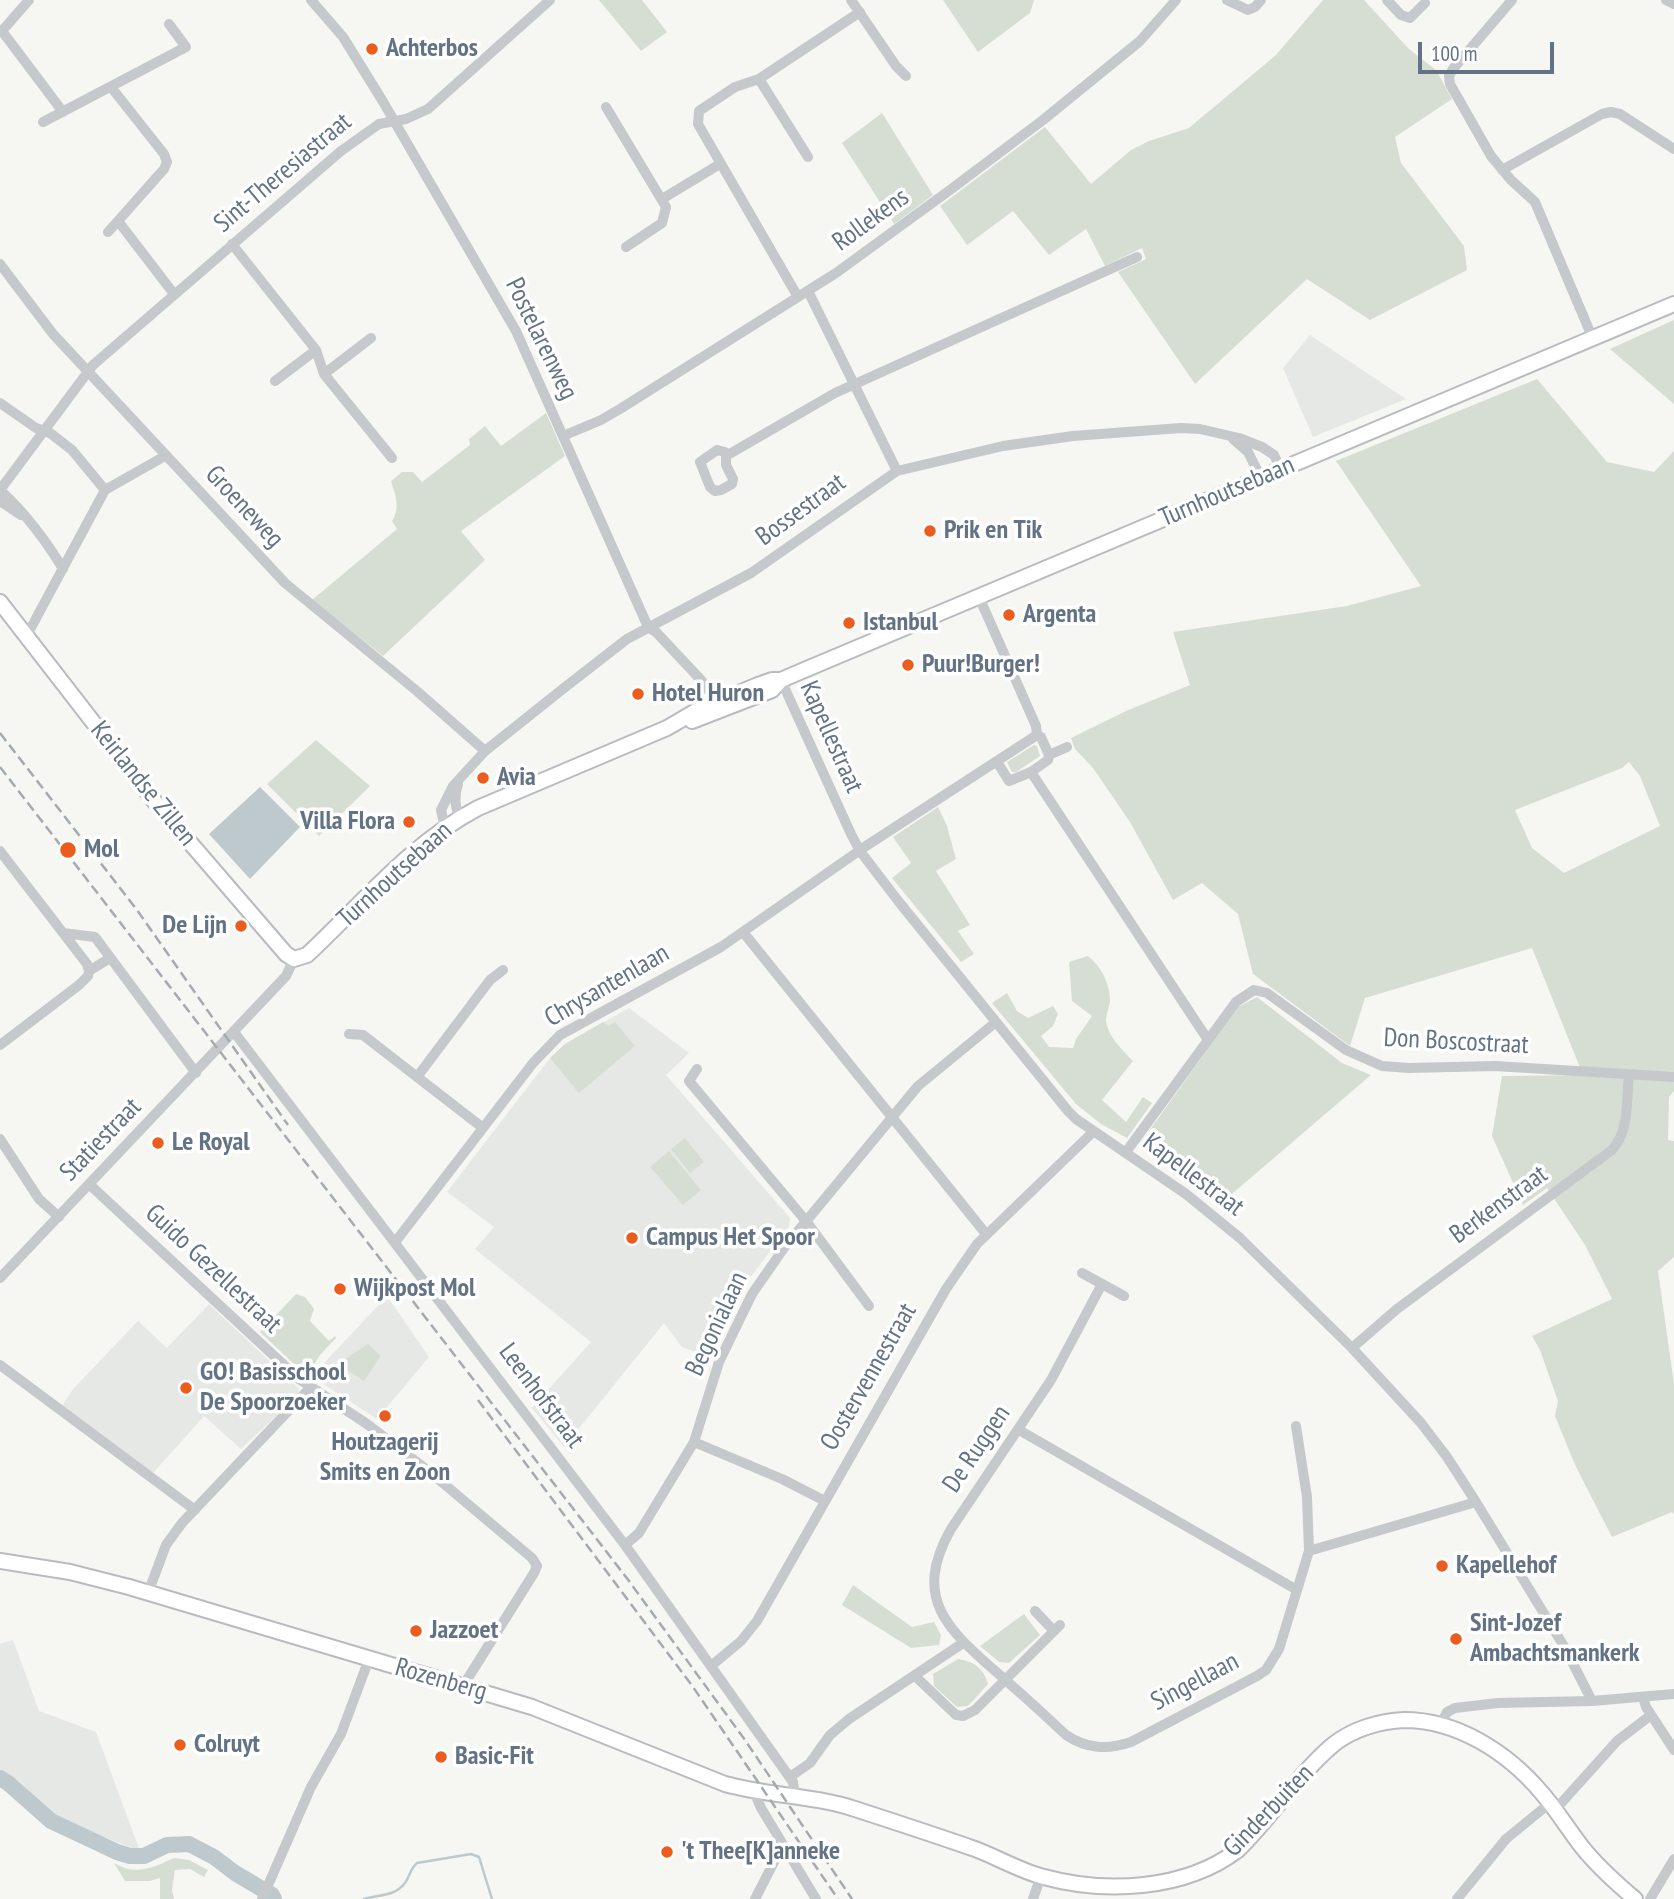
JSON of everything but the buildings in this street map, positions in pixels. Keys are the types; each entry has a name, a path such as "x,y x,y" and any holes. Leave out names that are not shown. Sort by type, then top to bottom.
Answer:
{"main road":[{"name":"Turnhoutsebaan","path":"294,959 307,955 389,872 444,828 505,796 667,728 717,702 767,681 780,680 1674,304"},
{"name":"Keirlandse Zillen","path":"0,602 162,811 286,954 294,959"},
{"name":"Turnhoutsebaan","path":"667,728 712,715 762,695 776,688 780,680"},
{"name":"Rozenberg","path":"0,1562 70,1572 148,1593 532,1707 700,1776 754,1792"},
{"name":"Ginderbuiten","path":"754,1792 837,1804 911,1826 1041,1876 1127,1892 1202,1871 1223,1861 1249,1839 1325,1753 1343,1738 1358,1730 1392,1721 1441,1724 1499,1753 1526,1776 1601,1869 1636,1899"}],"street":[{"path":"29,0 1,33 63,112"},
{"name":"Postelarenweg","path":"311,0 343,37 396,122 516,331 648,627 656,632 701,680 717,702"},
{"name":"Sint-Theresiastraat","path":"0,490 87,372 174,294 341,151 379,124 396,122 428,109 550,0"},
{"path":"851,0 896,66 906,76"},
{"name":"Rollekens","path":"563,436 601,421 836,273 1043,120 1140,41 1176,0"},
{"path":"1227,0 1248,9 1261,0"},
{"path":"1387,0 1406,18 1413,17 1424,1"},
{"path":"1512,0 1449,76 1450,85 1502,170 1535,202 1592,339"},
{"path":"1666,0 1674,4"},
{"path":"860,12 759,79 735,87 699,111 698,124 720,164 803,294 855,385 897,471"},
{"path":"43,122 186,47 169,24"},
{"path":"759,79 808,156"},
{"path":"108,232 164,169 167,162 164,154 111,87"},
{"path":"606,107 666,207 662,223 626,247"},
{"path":"1502,170 1602,114 1611,112 1620,114 1674,149"},
{"path":"662,199 720,164"},
{"path":"118,221 174,294"},
{"path":"232,244 316,350 324,374 392,458"},
{"path":"726,456 835,393 1137,257"},
{"name":"Groeneweg","path":"0,264 53,334 285,583 485,751"},
{"path":"324,374 371,338"},
{"path":"275,381 316,350"},
{"path":"0,403 72,450 105,490"},
{"name":"Bossestraat","path":"444,828 441,810 447,795 485,751 627,639 751,573 897,471 976,452 1073,436 1181,428 1200,429 1239,438 1262,447 1274,455 1281,470"},
{"path":"1230,437 1248,452 1261,478"},
{"path":"26,637 105,490 165,456"},
{"path":"0,490 20,508 24,516"},
{"path":"0,501 24,516 44,537 70,556"},
{"path":"44,537 63,569"},
{"path":"979,597 1036,726 1037,735 1041,737 1049,755 1048,760 1031,772 1009,781 997,762"},
{"name":"Kapellestraat","path":"780,680 860,851 1068,1111 1186,1194 1240,1238 1352,1348 1435,1440 1565,1648 1592,1701"},
{"name":"Chrysantenlaan","path":"396,1241 533,1063 560,1035 721,947 860,851 1037,735"},
{"path":"1049,755 1067,747"},
{"path":"1031,772 1208,1040"},
{"path":"459,782 454,794 459,818"},
{"path":"0,851 87,964 89,971 79,985 0,1045"},
{"path":"743,932 986,1234"},
{"path":"63,933 94,937 196,1073"},
{"path":"89,971 110,958"},
{"name":"Turnhoutsebaan","path":"234,1032 286,976 294,959"},
{"path":"417,1077 490,979 503,970"},
{"name":"Don Boscostraat","path":"1126,1152 1236,1002 1254,990 1268,993 1346,1050 1382,1066 1494,1066 1674,1077"},
{"name":"Begonialaan","path":"625,1545 639,1533 694,1442 719,1362 763,1278 891,1118 932,1073 996,1022"},
{"name":"Statiestraat","path":"0,1278 234,1032"},
{"name":"Leenhofstraat","path":"234,1032 396,1241 625,1545 790,1777 795,1797"},
{"path":"349,1034 363,1035 483,1128"},
{"path":"697,1069 689,1081 806,1221 869,1306"},
{"name":"Berkenstraat","path":"1352,1348 1405,1303 1612,1150 1625,1129 1629,1075"},
{"name":"Oostervennestraat","path":"711,1666 749,1633 946,1289 986,1234 1094,1131"},
{"path":"0,1139 38,1199 59,1217"},
{"name":"Guido Gezellestraat","path":"90,1185 310,1388 344,1408 431,1473 533,1558 537,1566 534,1573 463,1686"},
{"path":"1082,1273 1124,1296"},
{"name":"De Ruggen","path":"1004,1678 964,1643 946,1622 939,1609 934,1588 937,1560 951,1529 1051,1380 1102,1284"},
{"path":"0,1365 195,1510"},
{"path":"148,1593 166,1545 195,1510 310,1388"},
{"name":"Singellaan","path":"1004,1678 1078,1743 1090,1747 1114,1748 1233,1690 1266,1670 1279,1649 1309,1551 1307,1497 1296,1426"},
{"path":"1019,1430 1297,1590"},
{"path":"694,1442 782,1479 825,1501"},
{"path":"1309,1551 1476,1502"},
{"path":"915,1676 956,1715 963,1716 975,1710 1004,1678 1057,1628 1035,1611"},
{"path":"790,1777 810,1763 830,1735 849,1719 964,1643"},
{"path":"264,1894 311,1787 341,1734 369,1658"},
{"path":"1441,1724 1447,1712 1455,1708 1498,1703 1592,1701 1674,1694"},
{"path":"1643,1697 1651,1715 1674,1750"},
{"path":"1457,1899 1506,1839 1553,1807 1617,1741 1651,1715"},
{"path":"754,1792 816,1899"},
{"path":"755,1899 775,1860 785,1847"},
{"path":"1650,1899 1674,1859"},
{"path":"1033,1899 1041,1876"}],"shaded area":[{"path":"599,0 642,0 667,32 641,51"},
{"path":"943,0 1034,0 1030,13 978,52"},
{"path":"1323,0 1364,0 1409,49 1436,70 1452,99 1395,137 1401,163 1464,246 1467,270 1370,320 1307,279 1195,384 1118,272 1146,259 1142,248 1105,266 1086,229 1049,255 1013,211 967,245 940,206 1045,127 1091,184 1131,150 1189,128 1276,55"},
{"path":"882,113 933,195 894,224 842,143"},
{"path":"1674,320 1674,404 1610,349"},
{"path":"1310,335 1406,399 1313,437 1283,368"},
{"path":"1537,379 1607,462 1654,472 1674,451 1674,1091 1669,1097 1668,1140 1674,1141 1674,1257 1658,1271 1674,1384 1674,1514 1672,1512 1612,1537 1576,1467 1555,1416 1558,1401 1540,1350 1532,1336 1612,1299 1585,1245 1547,1188 1523,1205 1492,1136 1502,1076 1583,1075 1532,948 1365,998 1350,1046 1253,974 1238,914 1202,883 1173,900 1130,822 1093,768 1075,749 1071,738 1126,711 1190,685 1173,632 1347,606 1421,586 1336,461","holes":["1629,762 1640,776 1660,826 1564,873 1532,848 1515,810 1622,768"]},
{"path":"546,413 565,456 461,531 485,560 383,656 312,600 397,529 392,521 397,506 391,481 402,472 413,472 422,482 470,445 469,439 485,426 501,446"},
{"path":"316,740 370,786 319,836 267,784"},
{"path":"1034,745 1037,746 1040,756 1012,772 1007,762"},
{"path":"260,787 300,827 250,879 209,834"},
{"path":"938,807 947,826 956,859 936,871 970,925 958,931 974,954 961,962 892,878 911,863 893,837"},
{"path":"1088,956 1097,965 1108,986 1110,999 1106,1020 1109,1032 1133,1061 1102,1100 1126,1122 1143,1097 1152,1103 1127,1138 1101,1124 1076,1104 992,1003 1007,993 1017,1011 1028,1018 1053,1006 1058,1014 1053,1026 1041,1036 1049,1047 1073,1048 1092,1016 1072,1001 1069,962"},
{"path":"1257,997 1342,1063 1371,1075 1219,1205 1139,1145 1238,1007"},
{"name":"Campus Het Spoor","path":"629,1008 689,1053 666,1075 790,1218 789,1227 742,1288 712,1358 682,1347 664,1323 564,1447 532,1408 591,1342 475,1249 494,1227 447,1192 550,1058 565,1044"},
{"path":"603,1022 609,1026 615,1022 635,1046 579,1093 550,1058 565,1044"},
{"path":"685,1138 704,1162 690,1173 671,1149"},
{"path":"669,1151 701,1190 683,1205 650,1167"},
{"path":"296,1294 305,1297 314,1309 310,1321 329,1341 335,1336 336,1338 320,1355 308,1374 260,1332"},
{"path":"387,1296 429,1357 377,1419 314,1378 327,1360"},
{"name":"GO! Basisschool De Spoorzoeker","path":"209,1304 299,1389 298,1395 241,1449 204,1416 153,1473 62,1406 73,1389 138,1321 167,1348"},
{"path":"368,1344 381,1356 364,1381 338,1364"},
{"path":"853,1585 912,1627 934,1622 941,1635 939,1645 911,1648 842,1605"},
{"path":"1024,1614 1040,1635 1009,1663 999,1662 980,1646"},
{"path":"13,1640 39,1711 96,1732 140,1851 54,1818 21,1783 0,1769 0,1644"},
{"path":"958,1659 978,1667 988,1684 968,1706 957,1707 934,1686 933,1674"},
{"path":"174,1858 189,1860 208,1870 204,1877 190,1869 175,1870 172,1890 174,1899 160,1899 160,1878 150,1881 125,1881 114,1863 137,1870"}],"waterway":[{"path":"0,1778 51,1821 117,1852 144,1856 167,1845 189,1844 214,1857 272,1895 274,1899"},
{"path":"364,1899 401,1888 417,1863 471,1854 479,1857 492,1899"}],"railway":[{"path":"0,733 137,910 288,1125"},
{"path":"0,767 626,1577 745,1740 852,1899"},
{"path":"478,1400 693,1687 838,1899"}],"place":[{"name":"Achterbos","path":"372,49"},
{"name":"Prik en Tik","path":"930,531"},
{"name":"Argenta","path":"1009,615"},
{"name":"Istanbul","path":"849,623"},
{"name":"Puur!Burger!","path":"908,665"},
{"name":"Hotel Huron","path":"638,694"},
{"name":"Avia","path":"483,778"},
{"name":"Villa Flora","path":"409,822"},
{"name":"Mol","path":"68,850"},
{"name":"De Lijn","path":"241,926"},
{"name":"Le Royal","path":"158,1143"},
{"name":"Campus Het Spoor","path":"632,1238"},
{"name":"Wijkpost Mol","path":"340,1289"},
{"name":"GO! Basisschool De Spoorzoeker","path":"186,1388"},
{"name":"Houtzagerij Smits en Zoon","path":"385,1416"},
{"name":"Kapellehof","path":"1442,1566"},
{"name":"Jazzoet","path":"416,1631"},
{"name":"Sint-Jozef Ambachtsmankerk","path":"1456,1639"},
{"name":"Colruyt","path":"180,1745"},
{"name":"Basic-Fit","path":"441,1757"},
{"name":"'t Thee[K]anneke","path":"667,1852"}]}
